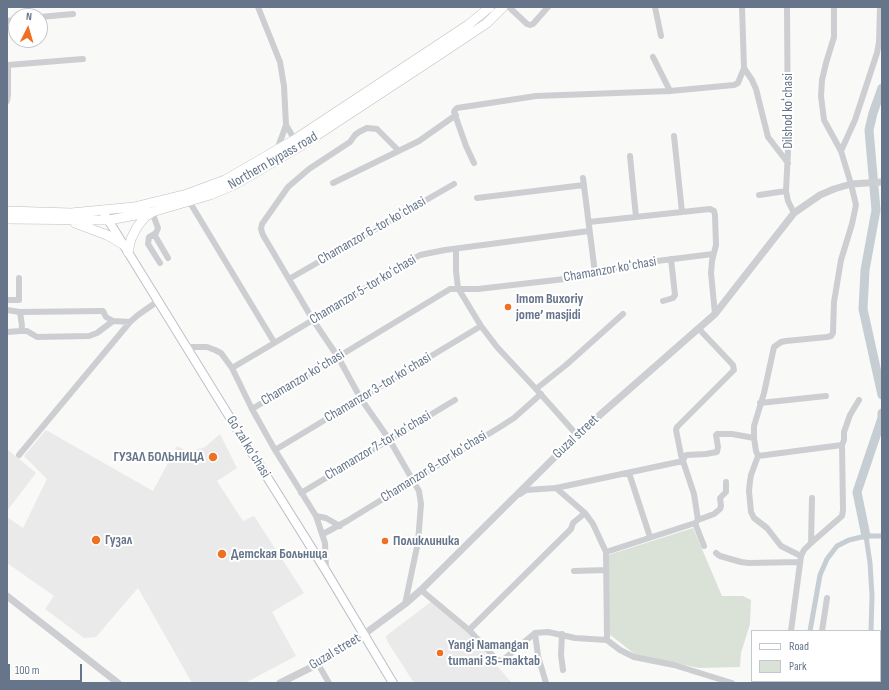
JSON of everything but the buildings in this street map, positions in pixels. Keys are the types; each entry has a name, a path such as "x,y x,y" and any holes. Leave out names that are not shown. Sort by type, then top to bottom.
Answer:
{"main road":[{"name":"Northern bypass road","path":"436,51 490,7"},
{"name":"Northern bypass road","path":"7,219 109,220 152,212 189,202 234,185 436,51 487,23 503,7"},
{"name":"Northern bypass road","path":"7,211 71,213 134,207 187,194 225,180 276,151 297,144"},
{"name":"Goʻzal koʻchasi","path":"102,210 326,571 393,683"},
{"path":"70,220 107,235 126,248 137,228 145,217 152,212"}],"street":[{"path":"258,7 280,62 284,86 286,125 276,151"},
{"path":"509,7 530,25 533,24 548,7"},
{"path":"655,7 661,36"},
{"path":"474,163 466,146 454,110 457,108 536,96 670,91 734,85 738,83 744,68 742,7"},
{"name":"Dilshod koʻchasi","path":"787,7 788,163 786,191 788,201 794,213"},
{"path":"800,559 781,546 767,528 754,518 751,512 750,481 758,456 754,438 754,426 767,380 772,352 776,345 786,341 827,337 831,336 833,333 834,302 841,260 856,205 841,151 824,120 821,96 822,80 834,37 834,7"},
{"path":"841,151 855,120 881,42 880,7"},
{"path":"48,16 73,14"},
{"path":"653,57 670,91"},
{"path":"7,101 8,65 83,59"},
{"path":"744,68 756,89 765,130 768,137 788,163"},
{"path":"333,183 419,140 456,115"},
{"path":"286,125 297,144"},
{"path":"399,151 381,132 372,128 367,128 359,132 350,142 309,169 288,187 262,224 261,230 262,235 338,357 361,399 389,439 419,491 421,504 416,557 405,604"},
{"path":"674,136 682,212"},
{"path":"630,156 636,217"},
{"path":"583,178 595,273"},
{"name":"Guzal street","path":"280,683 318,664 364,635 421,590 577,435 715,314 794,213 820,195 851,184 882,182"},
{"name":"Chamanzor 6-tor koʻchasi","path":"289,279 454,184"},
{"path":"477,198 584,185"},
{"path":"759,195 786,191"},
{"path":"189,202 274,342"},
{"path":"589,222 710,209 714,211 716,245 713,254 711,273 715,314"},
{"path":"152,212 158,228 156,233 149,238 148,244 160,263"},
{"name":"Chamanzor 5-tor koʻchasi","path":"232,368 274,342 314,320 415,257 431,252 589,231"},
{"path":"154,234 168,258"},
{"path":"456,249 458,288 481,326 497,347 577,435"},
{"name":"Chamanzor koʻchasi","path":"252,409 450,289 478,289 582,277 625,265 713,254"},
{"path":"663,301 669,300 675,296 672,259"},
{"path":"19,278 18,311 22,326 21,331"},
{"path":"7,300 18,300"},
{"path":"19,455 130,322 158,301"},
{"path":"7,310 101,310 106,317 113,321 130,322"},
{"path":"536,389 566,365 622,314"},
{"path":"7,332 27,331 37,337 89,336 97,333 113,321"},
{"name":"Chamanzor 3-tor koʻchasi","path":"275,450 481,326"},
{"path":"699,329 733,365 734,370 677,427 676,430 683,461 694,494 696,522 704,546"},
{"path":"186,347 207,347 215,350 221,353 232,368 252,409 275,450 316,516 325,543 326,571"},
{"name":"Chamanzor 8-tor koʻchasi","path":"323,534 340,526 514,418 541,394"},
{"path":"760,403 826,396"},
{"name":"Chamanzor 7-tor koʻchasi","path":"301,493 456,400"},
{"path":"791,630 800,559 804,550 842,516 842,445 844,432 850,415 859,400"},
{"path":"683,461 687,455 717,452 717,434 732,434 754,438"},
{"path":"758,456 842,445"},
{"path":"516,496 526,490 556,488 683,461"},
{"path":"629,473 650,537"},
{"path":"606,552 696,522 714,514 720,509 720,498 726,492 726,482"},
{"path":"556,488 585,513 593,524 606,552 607,640"},
{"path":"811,543 812,498"},
{"path":"469,630 571,529 573,523 585,513"},
{"path":"316,516 326,518 340,526"},
{"path":"716,553 720,556 745,562 800,559"},
{"path":"574,571 606,570"},
{"path":"421,590 469,630 496,659 503,660 535,633 548,632 575,638 607,640 620,650 634,657 674,665 732,683"},
{"path":"7,596 118,683"},
{"path":"822,630 827,598"},
{"path":"535,633 538,656 546,683"},
{"path":"562,634 561,655 563,670"},
{"path":"318,664 329,683"}],"shaded area":[{"path":"46,430 153,491 177,446 188,452 205,447 220,434 237,468 217,481 243,521 254,516 304,593 272,612 296,656 245,683 192,683 138,588 96,637 84,638 45,609 54,596 7,563 7,517 23,528 47,479 24,456"},
{"path":"7,449 36,473 7,511"},
{"name":"Yangi Namangan tumani 35-maktab","path":"432,601 457,620 512,683 414,683 387,641 386,636"}],"green space":[{"path":"693,528 722,596 743,596 751,600 750,624 741,653 740,667 699,668 636,655 609,634 608,555"}],"waterway":[{"path":"882,88 873,113 869,130 876,210 865,270 863,309 882,395"},
{"path":"866,536 857,492 882,418 882,413"},
{"path":"866,536 870,563 872,596 871,630"},
{"path":"810,630 820,575 827,559 837,546 849,540 866,536 882,536"}],"place":[{"name":"Imom Buxoriy jome’ masjidi","path":"508,307"},
{"name":"ГУЗАЛ БОЛЬНИЦА","path":"213,457"},
{"name":"Гузал","path":"96,540"},
{"name":"Поликлиника","path":"385,541"},
{"name":"Детская Больница","path":"222,554"},
{"name":"Yangi Namangan tumani 35-maktab","path":"440,653"}]}
